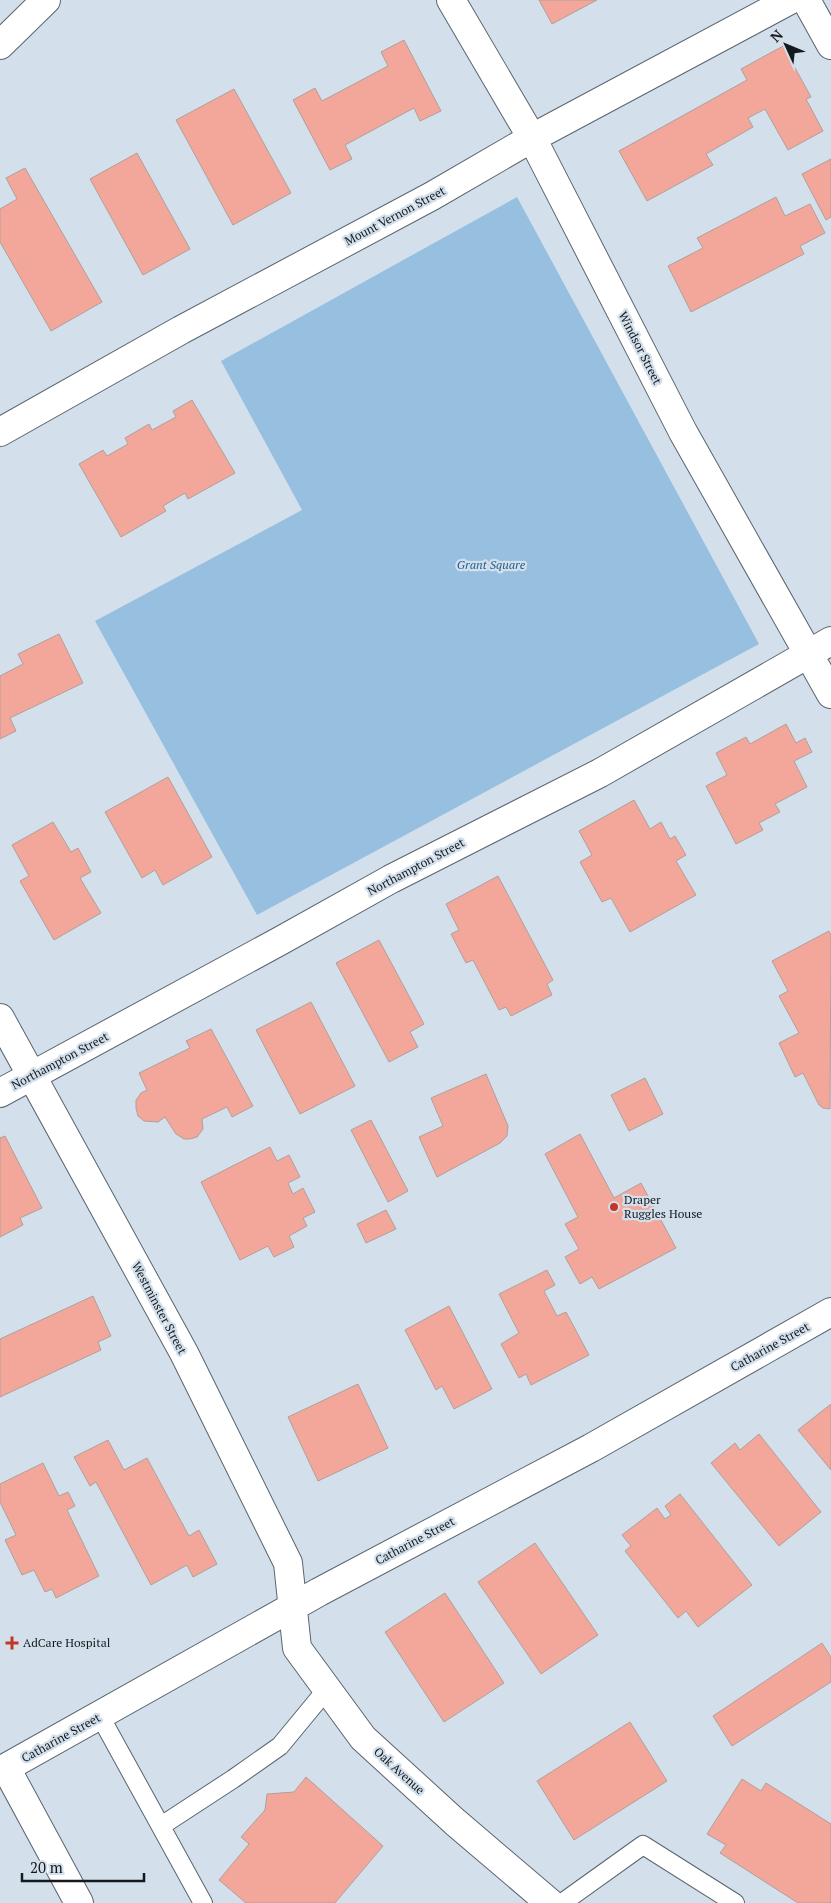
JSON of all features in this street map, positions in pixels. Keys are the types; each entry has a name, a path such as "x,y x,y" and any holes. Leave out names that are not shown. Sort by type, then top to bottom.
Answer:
{"street":[{"path":"0,45 46,0"},
{"name":"Windsor Street","path":"452,0 532,138 683,432 820,647 831,694"},
{"name":"Mount Vernon Street","path":"0,432 181,330 432,196 532,138 790,0"},
{"path":"806,0 831,46"},
{"name":"Northampton Street","path":"0,1092 280,941 391,878 600,773 820,647"},
{"name":"Westminster Street","path":"0,1018 184,1353 288,1563 292,1608"},
{"name":"Catharine Street","path":"2,1765 100,1716 319,1592 591,1448 831,1312"},
{"name":"Oak Avenue","path":"292,1608 297,1648 363,1738 455,1822 550,1903"},
{"path":"2,1765 79,1903"}],"lane":[{"path":"161,1826 280,1746 327,1689"},
{"path":"100,1716 203,1903"},
{"path":"562,1903 643,1845 735,1903"}],"green space":[{"name":"Grant Square","path":"517,197 759,644 257,915 95,621 302,510 221,361"}],"building":[{"path":"539,0 597,0 552,24"},
{"path":"404,40 441,111 420,121 414,108 345,145 352,159 330,170 293,100 315,88 322,101 388,66 381,52"},
{"path":"783,46 811,97 806,99 823,131 788,150 765,109 748,118 753,127 706,154 713,165 647,201 619,151 747,80 741,69"},
{"path":"234,89 291,193 233,225 176,120"},
{"path":"137,153 190,249 143,275 90,179"},
{"path":"831,159 831,217 826,220 802,174"},
{"path":"25,168 102,302 51,331 0,242 0,209 17,199 6,178"},
{"path":"776,197 785,216 810,204 825,233 800,246 804,254 691,312 668,266 703,248 697,238"},
{"path":"192,400 235,473 188,499 185,493 163,506 166,511 121,537 79,464 103,450 107,456 128,444 125,438 149,424 152,430 176,417 173,411"},
{"path":"59,634 83,683 10,718 16,731 0,739 0,676 23,664 18,654"},
{"path":"786,724 796,743 805,738 812,752 794,761 807,787 775,804 780,812 759,823 763,830 736,844 706,786 727,775 716,753 746,737 750,744"},
{"path":"168,777 212,857 163,885 155,870 142,878 105,812"},
{"path":"634,800 650,829 661,822 670,839 675,836 686,855 676,861 696,895 630,932 611,898 602,902 580,862 592,855 579,831"},
{"path":"53,822 71,852 78,848 91,872 80,878 101,913 54,940 20,881 29,876 12,845"},
{"path":"498,876 553,980 547,984 552,995 511,1016 506,1007 499,1010 473,960 466,963 451,934 459,930 446,904"},
{"path":"829,931 831,935 830,1109 819,1105 803,1073 795,1077 779,1043 799,1033 779,996 788,991 772,961"},
{"path":"379,940 424,1024 410,1032 418,1047 389,1062 336,963"},
{"path":"311,1002 355,1086 300,1114 256,1030"},
{"path":"211,1029 253,1106 232,1117 227,1107 202,1119 203,1129 197,1137 190,1139 184,1139 176,1134 165,1117 158,1122 144,1121 138,1116 136,1108 136,1100 141,1093 147,1090 139,1073 190,1048 186,1041"},
{"path":"486,1074 508,1126 507,1136 500,1143 437,1177 419,1137 443,1126 431,1098"},
{"path":"645,1078 663,1114 629,1131 611,1095"},
{"path":"371,1120 408,1191 388,1202 351,1130"},
{"name":"Draper Ruggles House","path":"580,1134 614,1198 641,1183 676,1248 599,1289 592,1277 580,1284 565,1257 579,1249 565,1224 578,1217 545,1154"},
{"path":"5,1136 42,1208 20,1218 23,1225 0,1237 0,1138"},
{"path":"270,1147 277,1161 289,1155 300,1177 288,1183 293,1194 303,1188 315,1212 303,1218 307,1226 289,1236 294,1247 274,1257 268,1246 240,1260 201,1182"},
{"path":"386,1210 396,1229 366,1243 357,1224"},
{"path":"547,1270 555,1285 544,1291 557,1316 566,1312 589,1355 531,1385 526,1374 519,1378 501,1344 519,1333 499,1294"},
{"path":"93,1296 111,1336 98,1342 101,1350 0,1397 0,1339"},
{"path":"449,1306 492,1389 454,1409 442,1386 436,1390 405,1330"},
{"path":"358,1384 388,1448 318,1481 288,1417"},
{"path":"831,1404 831,1470 798,1430"},
{"path":"759,1434 821,1512 779,1546 711,1463 735,1443 740,1450"},
{"path":"108,1440 124,1470 147,1458 189,1536 199,1530 217,1564 193,1577 187,1565 151,1585 96,1482 90,1486 74,1457"},
{"path":"43,1463 59,1496 68,1492 75,1506 67,1510 99,1576 56,1598 52,1589 45,1592 34,1570 22,1575 5,1540 16,1535 0,1502 0,1484"},
{"path":"680,1494 752,1585 698,1627 686,1611 678,1618 625,1551 631,1546 622,1535 657,1508 665,1519 671,1515 665,1506"},
{"path":"535,1543 598,1635 541,1674 478,1582"},
{"path":"445,1593 504,1683 444,1722 385,1632"},
{"path":"822,1643 831,1657 831,1682 732,1746 713,1716"},
{"path":"630,1722 667,1781 574,1840 537,1781"},
{"path":"306,1777 383,1846 335,1903 246,1903 219,1880 249,1844 241,1837 265,1810 267,1794 294,1792"},
{"path":"742,1779 761,1791 766,1783 831,1824 831,1903 798,1903 720,1853 726,1845 707,1834"}],"place":[{"name":"Draper Ruggles House","path":"614,1207"},
{"name":"AdCare Hospital","path":"12,1643"}]}
